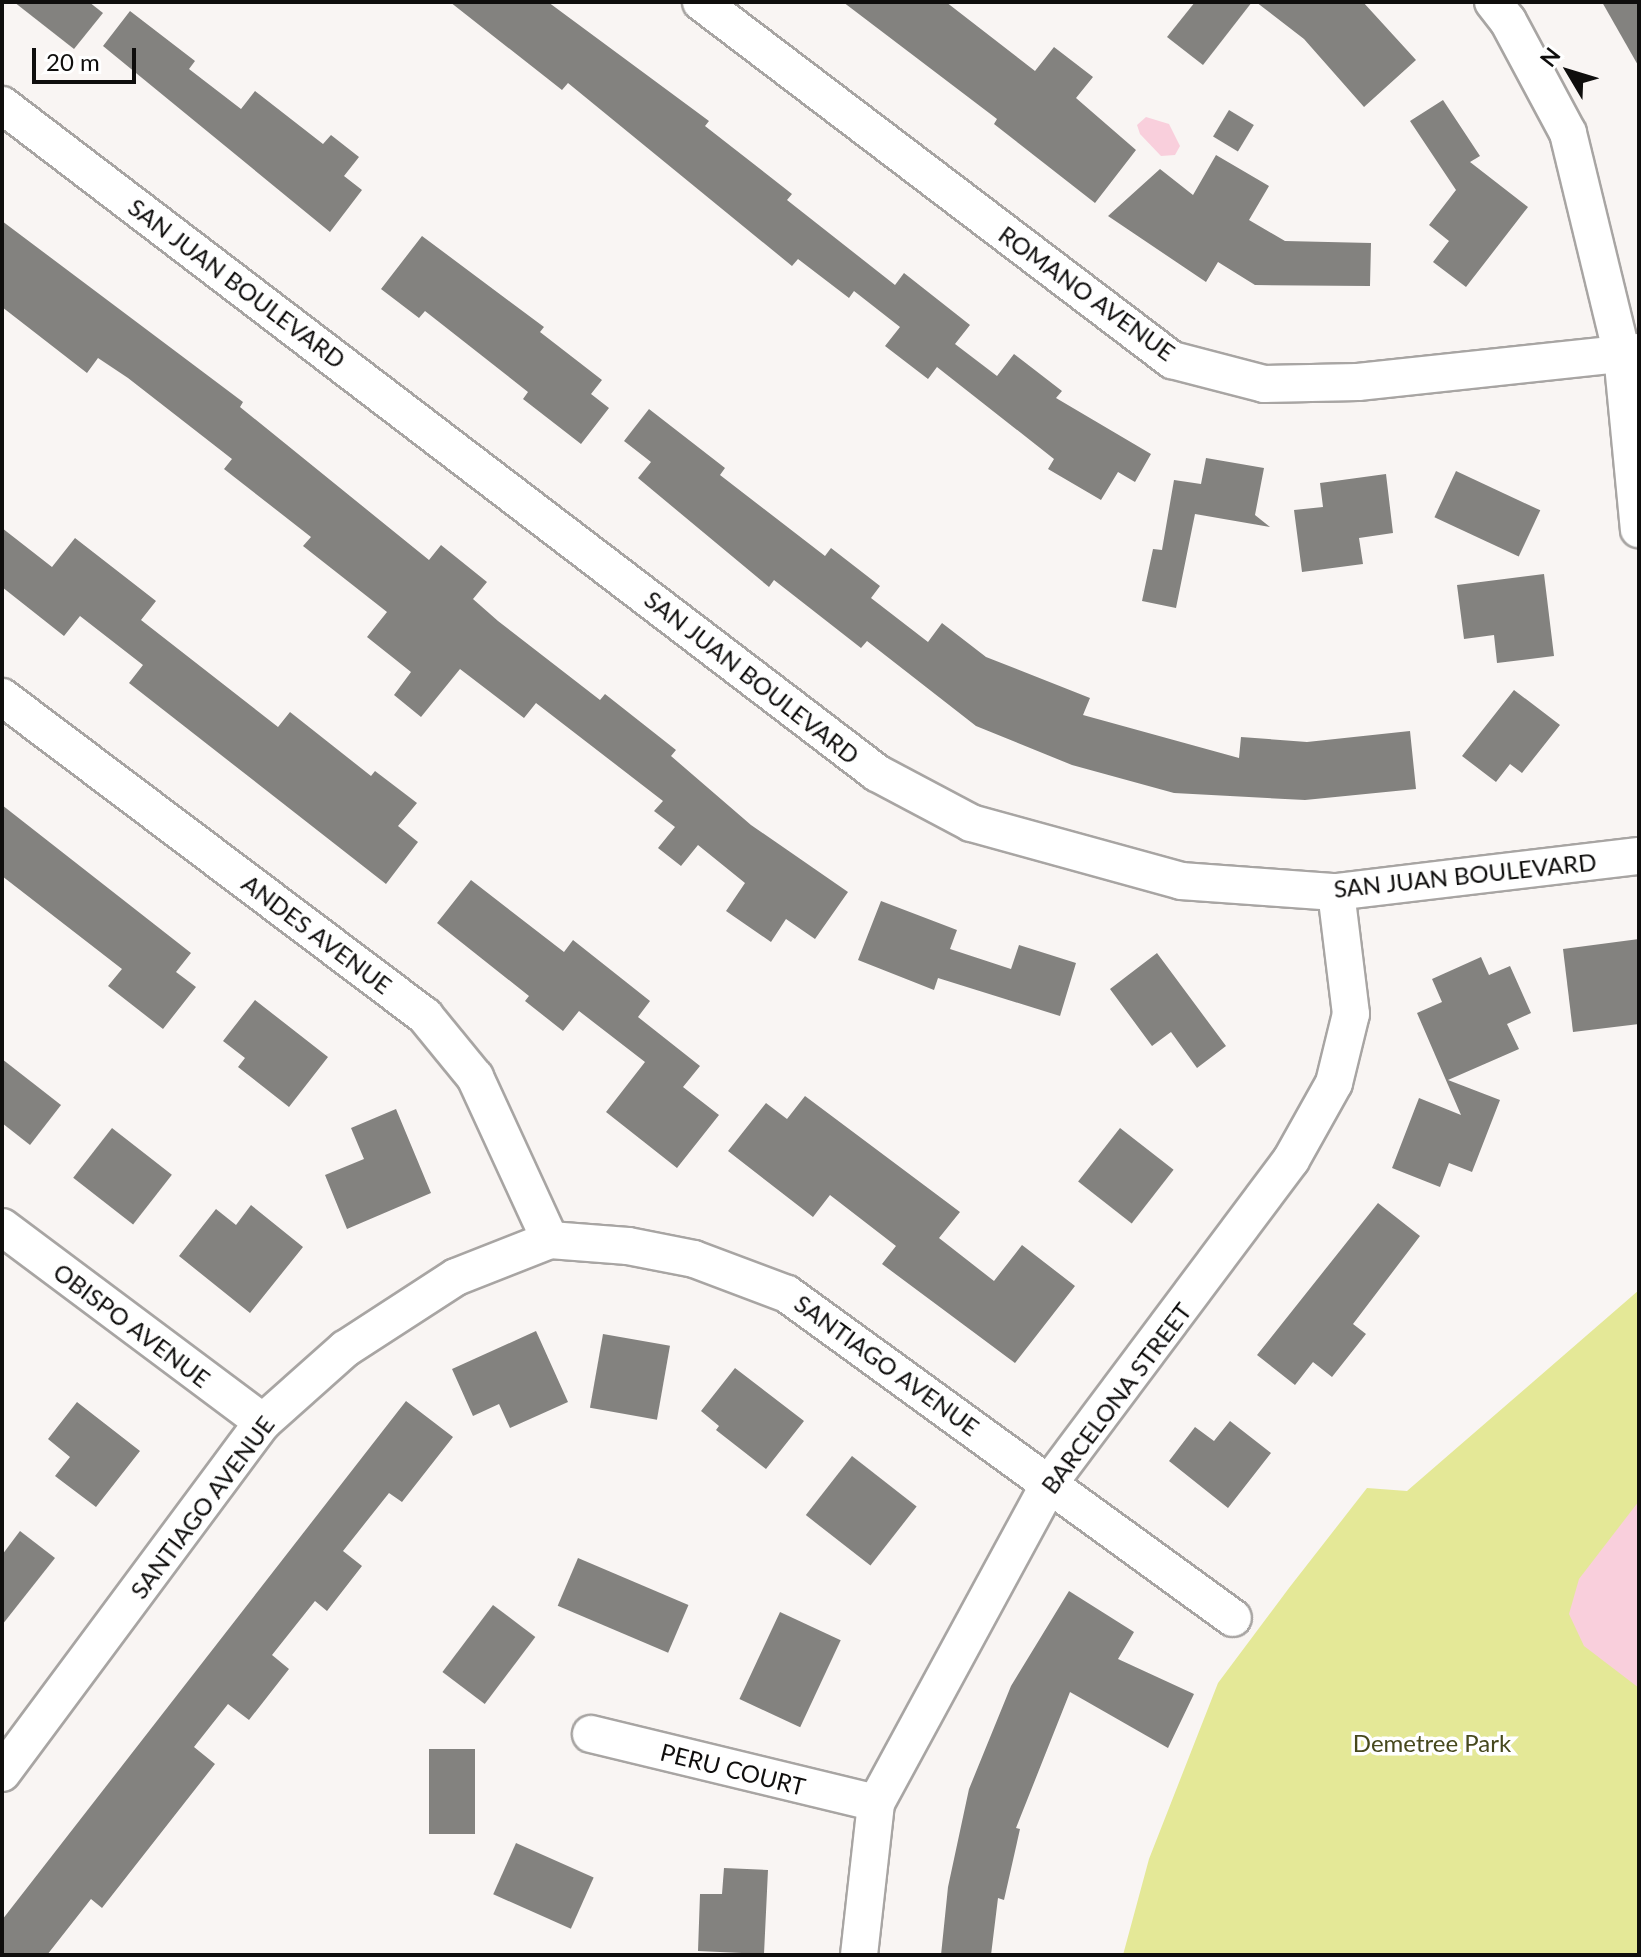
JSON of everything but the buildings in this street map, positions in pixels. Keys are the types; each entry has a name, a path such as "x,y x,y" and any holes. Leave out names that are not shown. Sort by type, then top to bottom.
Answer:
{"street":[{"name":"ROMANO AVENUE","path":"701,2 1172,360 1264,384 1358,382 1630,353"},
{"path":"1493,2 1508,21 1568,133 1630,353 1639,529"},
{"name":"SAN JUAN BOULEVARD","path":"2,105 877,773 971,823 1034,844 1181,881 1336,892 1639,856"},
{"name":"ANDES AVENUE","path":"2,697 425,1016 475,1077 550,1240"},
{"name":"BARCELONA STREET","path":"859,1955 876,1803 1050,1482 1291,1160 1334,1083 1351,1014 1336,892"},
{"name":"OBISPO AVENUE","path":"2,1227 263,1422"},
{"name":"SANTIAGO AVENUE","path":"2,1773 263,1422 345,1349 456,1277 550,1240 628,1246 694,1259 787,1294 1050,1482 1233,1618"},
{"name":"PERU COURT","path":"591,1734 876,1803"}],"green space":[{"name":"Demetree Park","path":"1639,1290 1639,1955 1123,1955 1149,1859 1218,1683 1289,1588 1367,1488 1407,1491"}],"shaded area":[{"path":"1146,117 1169,124 1180,146 1175,155 1161,156 1140,134 1137,125"},
{"path":"1639,1501 1639,1688 1584,1646 1569,1614 1579,1579"}]}
